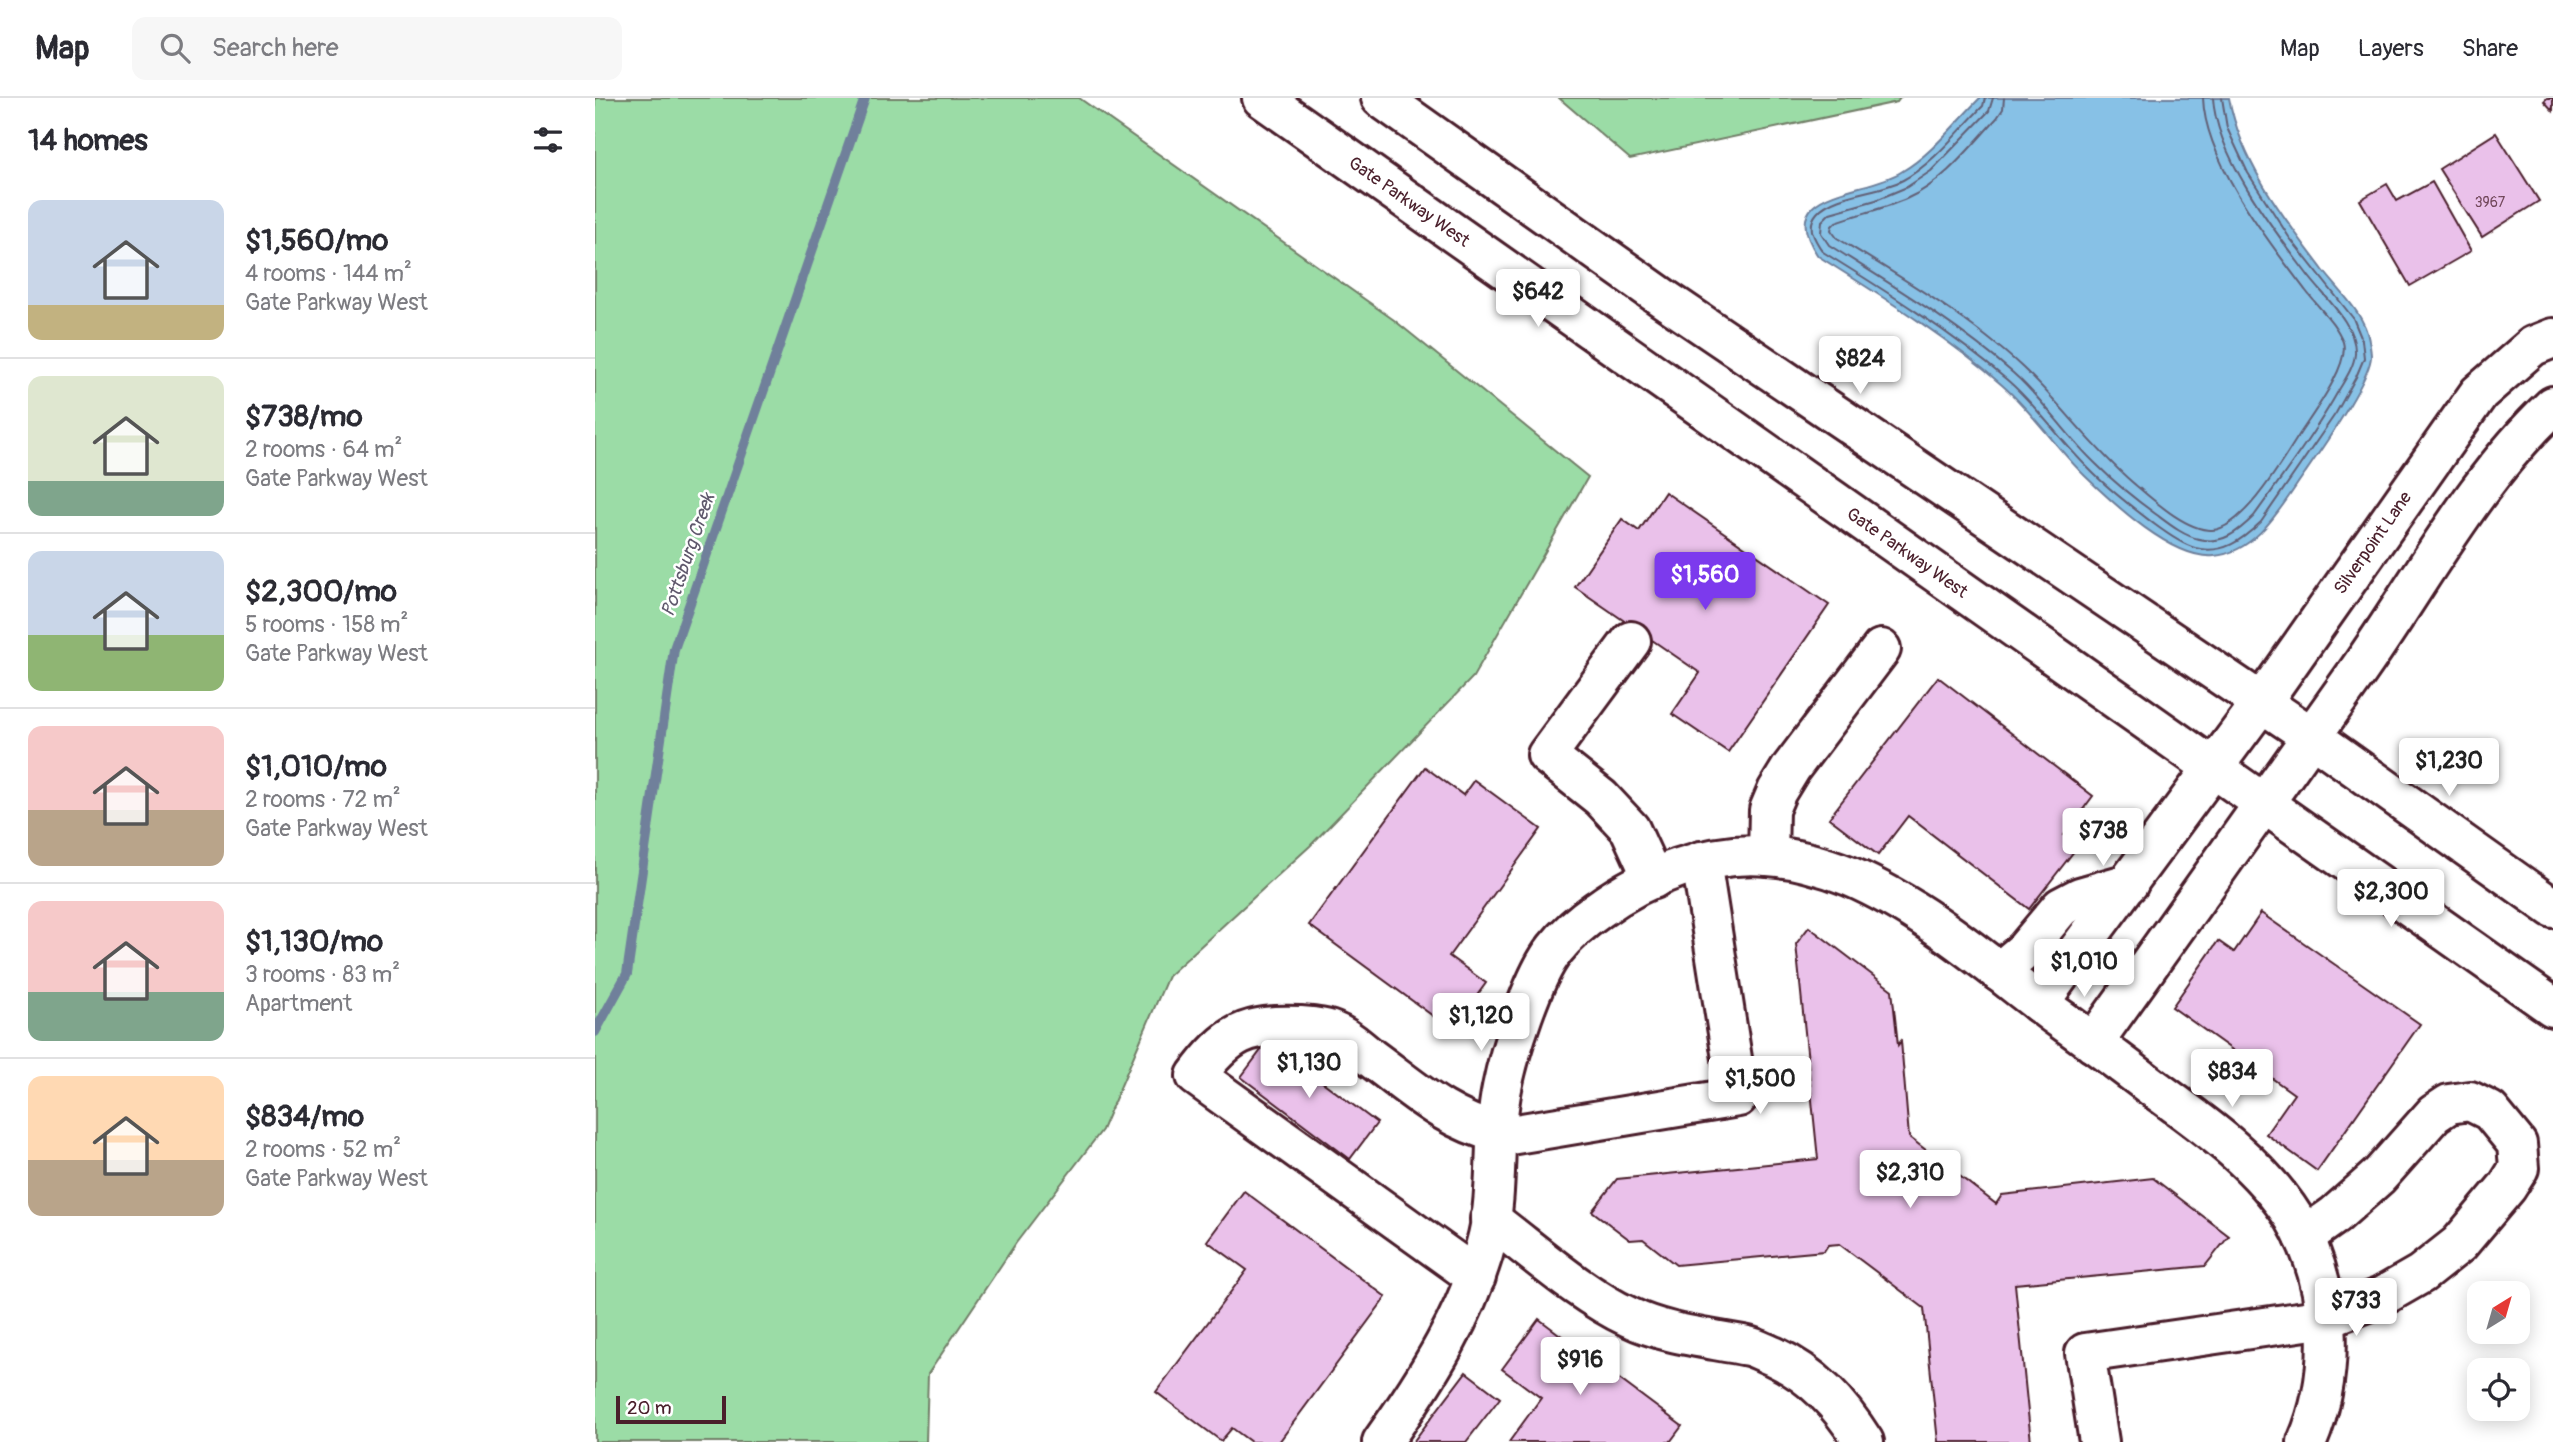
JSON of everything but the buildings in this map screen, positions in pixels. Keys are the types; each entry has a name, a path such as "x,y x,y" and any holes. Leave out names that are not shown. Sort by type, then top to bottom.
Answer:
{"street":[{"name":"Gate Parkway West","path":"1262,98 2553,1007"},
{"path":"1381,98 1663,298 2311,736 2553,908"},
{"name":"Silverpoint Lane","path":"2039,1003 2261,703 2479,393 2533,346 2553,338"},
{"path":"2093,1043 2358,671 2477,494 2528,430 2553,406"},
{"path":"1631,641 1547,755 1601,798 1630,828 1653,879"},
{"path":"1768,856 1769,810 1777,791 1791,768 1881,649"},
{"path":"1383,1442 1433,1365 1476,1277 1489,1234 1501,1089 1537,979 1554,950 1576,926 1602,906 1653,879 1701,861 1723,857 1768,856 1808,863 1849,876 1902,905 1999,972 2199,1120 2244,1159 2292,1215 2304,1237 2320,1283 2326,1318 2326,1367 2322,1398 2307,1442"},
{"path":"1476,1277 1196,1076 1215,1051 1241,1033 1271,1025 1336,1032 1445,1114 1498,1135 1738,1097 1701,861"},
{"path":"1999,972 2025,950 2061,907 2080,897 2129,883"},
{"path":"2099,1442 2085,1353 2326,1318 2381,1297 2420,1274 2459,1244 2507,1187 2519,1168 2517,1144 2490,1111 2470,1101 2449,1104 2434,1114 2379,1176 2335,1215 2304,1237"},
{"path":"1490,1219 1557,1271 1630,1318 1664,1329 1752,1347 1789,1364 1835,1400 1864,1442"}],"green space":[{"path":"595,98 1079,98 1394,320 1588,477 1473,677 1310,846 1168,976 1102,1130 1016,1243 928,1374 926,1442 595,1442"},
{"path":"1559,98 1900,98 1897,102 1630,159"}],"water":[{"path":"1980,98 2229,98 2243,145 2266,189 2362,321 2367,331 2371,357 2362,382 2332,433 2278,512 2244,546 2230,553 2198,555 2180,549 2145,528 2085,476 2024,407 1981,367 1913,317 1818,256 1807,234 1806,217 1814,206 1828,197 1885,179 1912,165"}],"waterway":[{"name":"Pottsburg Creek","path":"595,1032 627,974 674,649 865,98"}]}
